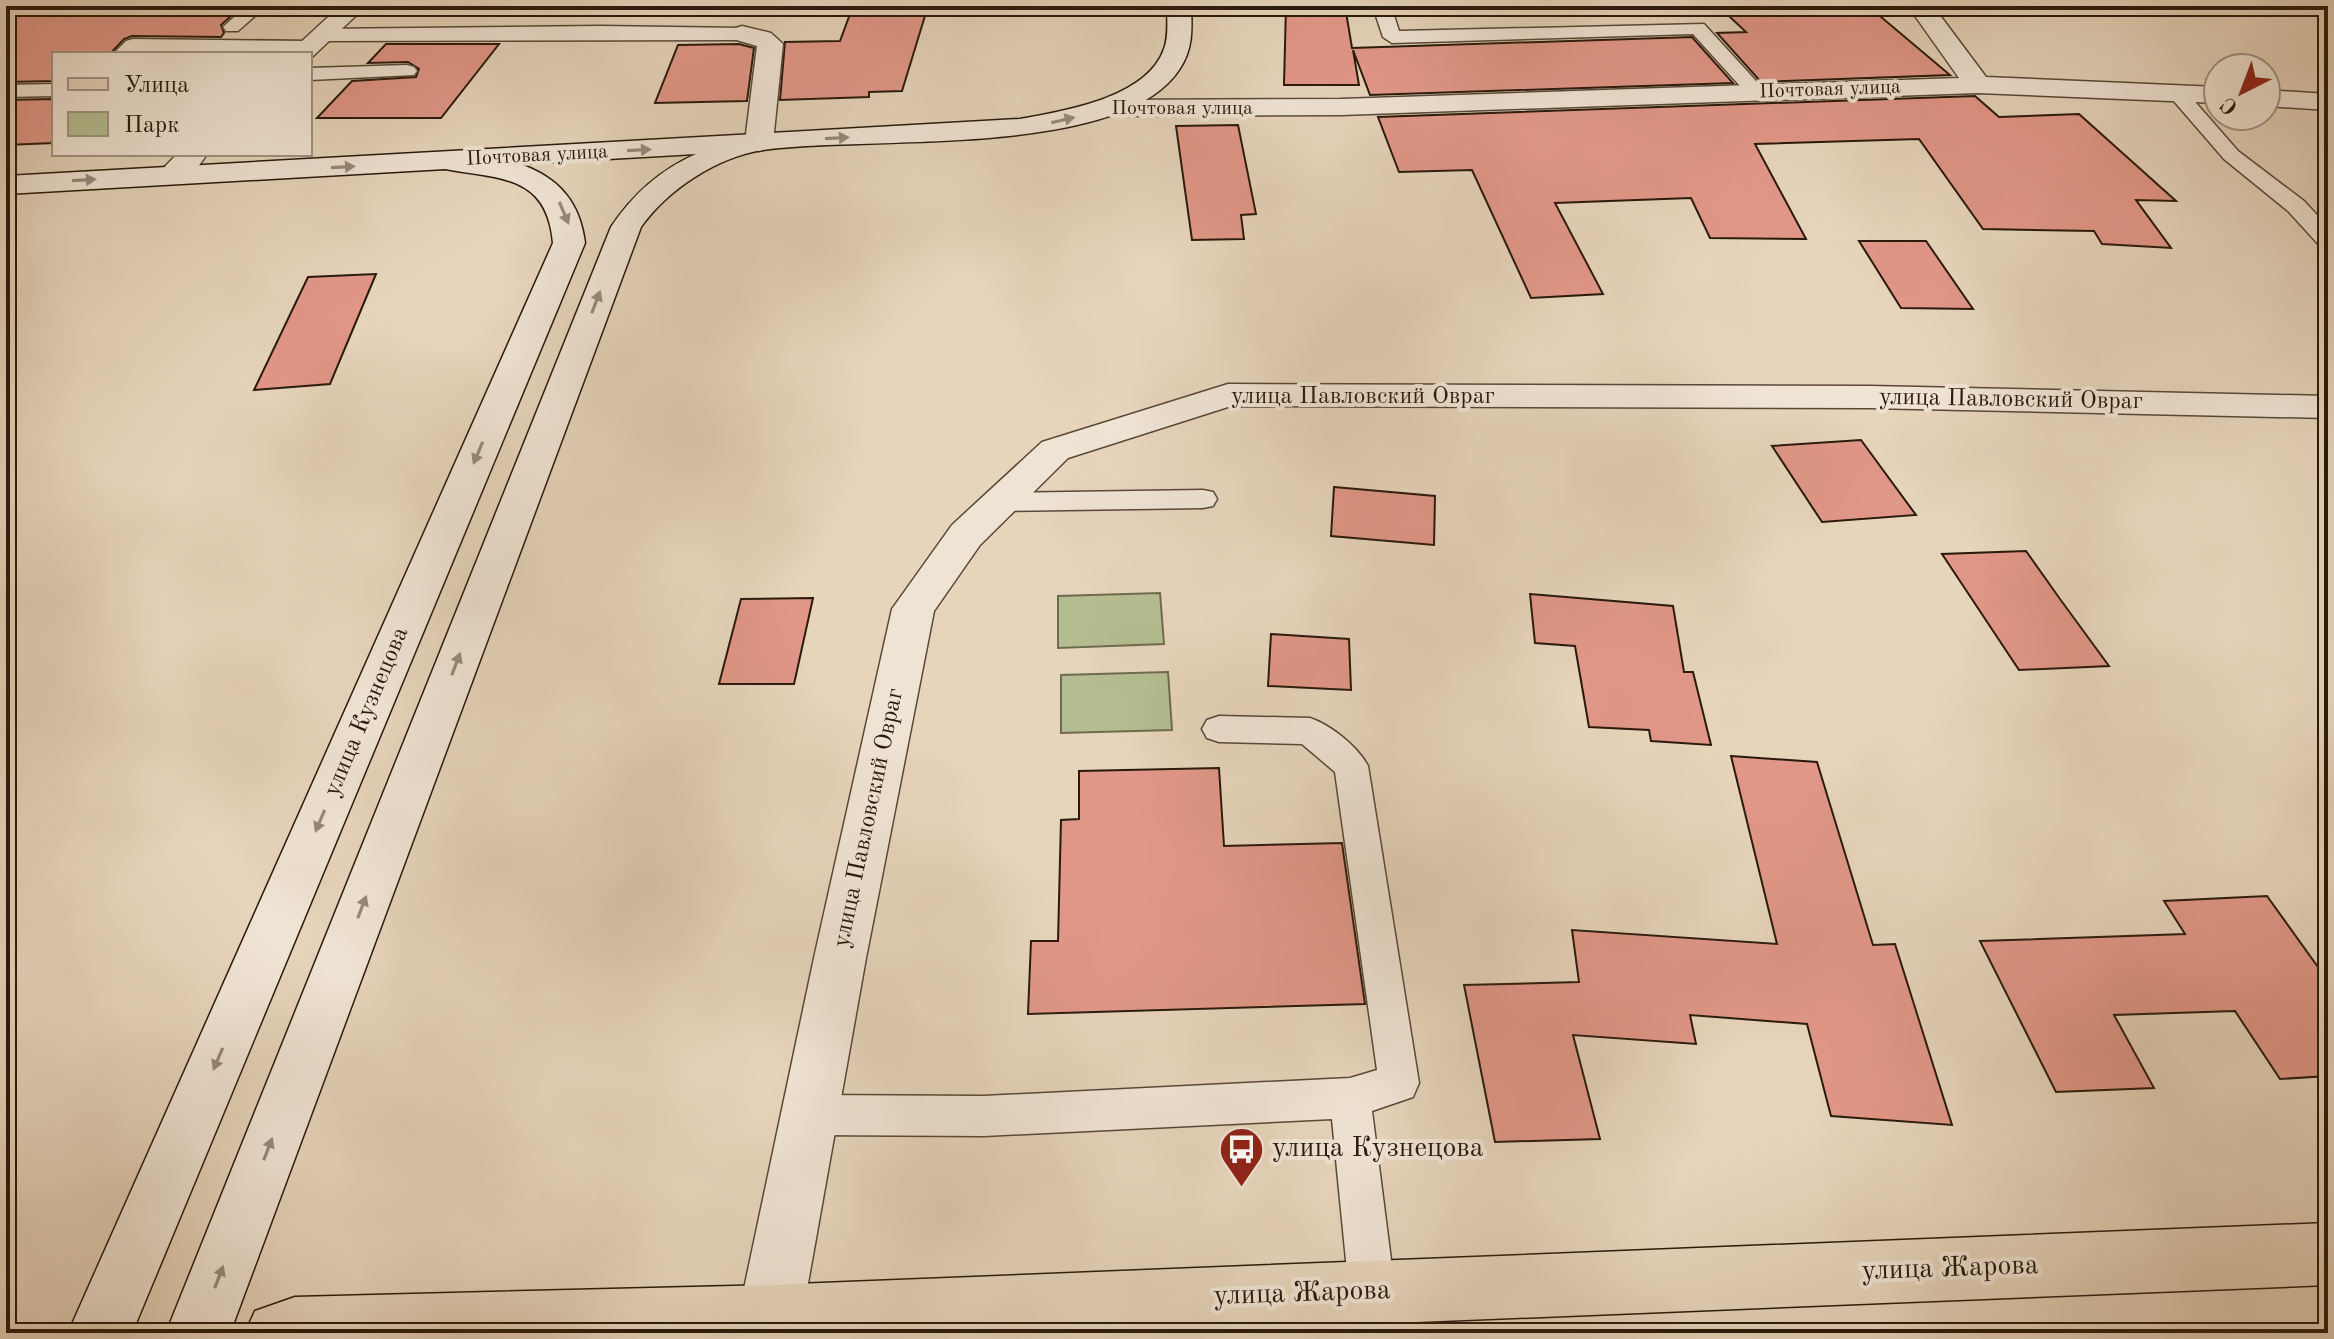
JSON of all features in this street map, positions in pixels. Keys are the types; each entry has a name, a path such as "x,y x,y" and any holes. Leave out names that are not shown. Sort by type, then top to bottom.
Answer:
{"main road":[{"path":"311,45 354,6"},
{"path":"1105,108 1154,81 1169,65 1178,49 1179,6"},
{"path":"1920,6 1978,85"},
{"path":"198,1333 626,227 645,201 673,178 719,154 759,142 770,44 762,38 742,34"},
{"name":"Почтовая улица","path":"6,185 1020,127 1065,120 1105,108 1341,107 1978,85 2202,94"},
{"path":"2282,99 2328,102"},
{"path":"171,176 191,156"},
{"name":"улица Кузнецова","path":"100,1333 569,243 567,214 549,190 496,166 449,161"},
{"name":"улица Павловский Овраг","path":"770,1317 812,1115 840,958 913,609 966,535 1055,450 1228,395 1870,397 2328,407"},
{"name":"улица Жарова","path":"277,1333 295,1329 563,1329 1372,1291 2328,1254"}],"lane":[{"path":"232,27 257,6"},
{"path":"1433,6 1382,6 1392,37 1698,28"},
{"path":"1686,6 1698,28 1757,93"},
{"path":"124,52 133,45 311,45 600,32 742,34"},
{"path":"312,74 407,71"},
{"path":"6,91 52,90"},
{"path":"2176,92 2231,155 2296,206 2328,241"},
{"path":"1001,502 1203,499"},
{"path":"812,1115 984,1116 1350,1098 1399,1083 1351,766 1310,731 1219,729"},
{"path":"1350,1098 1372,1291"}],"green space":[{"path":"1160,593 1164,644 1058,648 1058,596"},
{"path":"1168,672 1172,730 1061,733 1061,675"}],"building":[{"path":"6,6 242,6 221,25 224,33 221,37 132,36 124,39 112,52 52,52 52,81 6,82"},
{"path":"853,6 928,6 902,91 869,92 869,97 780,100 785,42 840,41"},
{"path":"1286,6 1345,6 1352,48 1692,37 1733,83 1370,95 1353,50 1359,85 1284,85"},
{"path":"1806,6 1868,6 1950,75 1761,82 1717,33 1746,32 1729,16 1805,11"},
{"path":"386,44 499,44 441,118 317,118 352,81 416,77 419,69 408,62 368,63"},
{"path":"739,44 754,48 747,101 655,103 678,45"},
{"path":"1975,96 1999,117 2079,114 2176,201 2136,200 2171,248 2102,244 2094,231 1983,229 1919,139 1755,144 1806,239 1710,238 1691,198 1555,203 1603,294 1531,298 1472,170 1399,172 1378,117"},
{"path":"52,99 52,143 6,145 6,100"},
{"path":"1238,125 1256,214 1241,215 1244,239 1192,240 1176,126"},
{"path":"1859,241 1926,241 1973,309 1901,308"},
{"path":"376,274 330,384 254,390 308,277"},
{"path":"1861,440 1916,515 1822,522 1772,446"},
{"path":"1334,487 1435,496 1434,545 1331,536"},
{"path":"2026,551 2109,666 2019,670 1942,554"},
{"path":"1530,594 1673,606 1684,672 1693,672 1711,745 1651,741 1649,730 1589,727 1575,646 1535,643"},
{"path":"813,598 794,684 719,684 741,599"},
{"path":"1271,634 1349,639 1351,690 1268,686"},
{"path":"1731,756 1817,762 1873,945 1895,944 1952,1125 1831,1116 1807,1024 1690,1015 1696,1044 1573,1035 1600,1139 1495,1142 1464,985 1579,982 1572,930 1777,944"},
{"path":"1219,768 1224,846 1342,843 1365,1004 1028,1014 1031,941 1058,941 1061,820 1079,819 1079,771"},
{"path":"2267,896 2328,981 2328,1076 2280,1079 2235,1011 2114,1015 2154,1088 2056,1092 1980,941 2185,934 2164,901"}],"place":[{"name":"улица Кузнецова","path":"1241,1188"}]}
